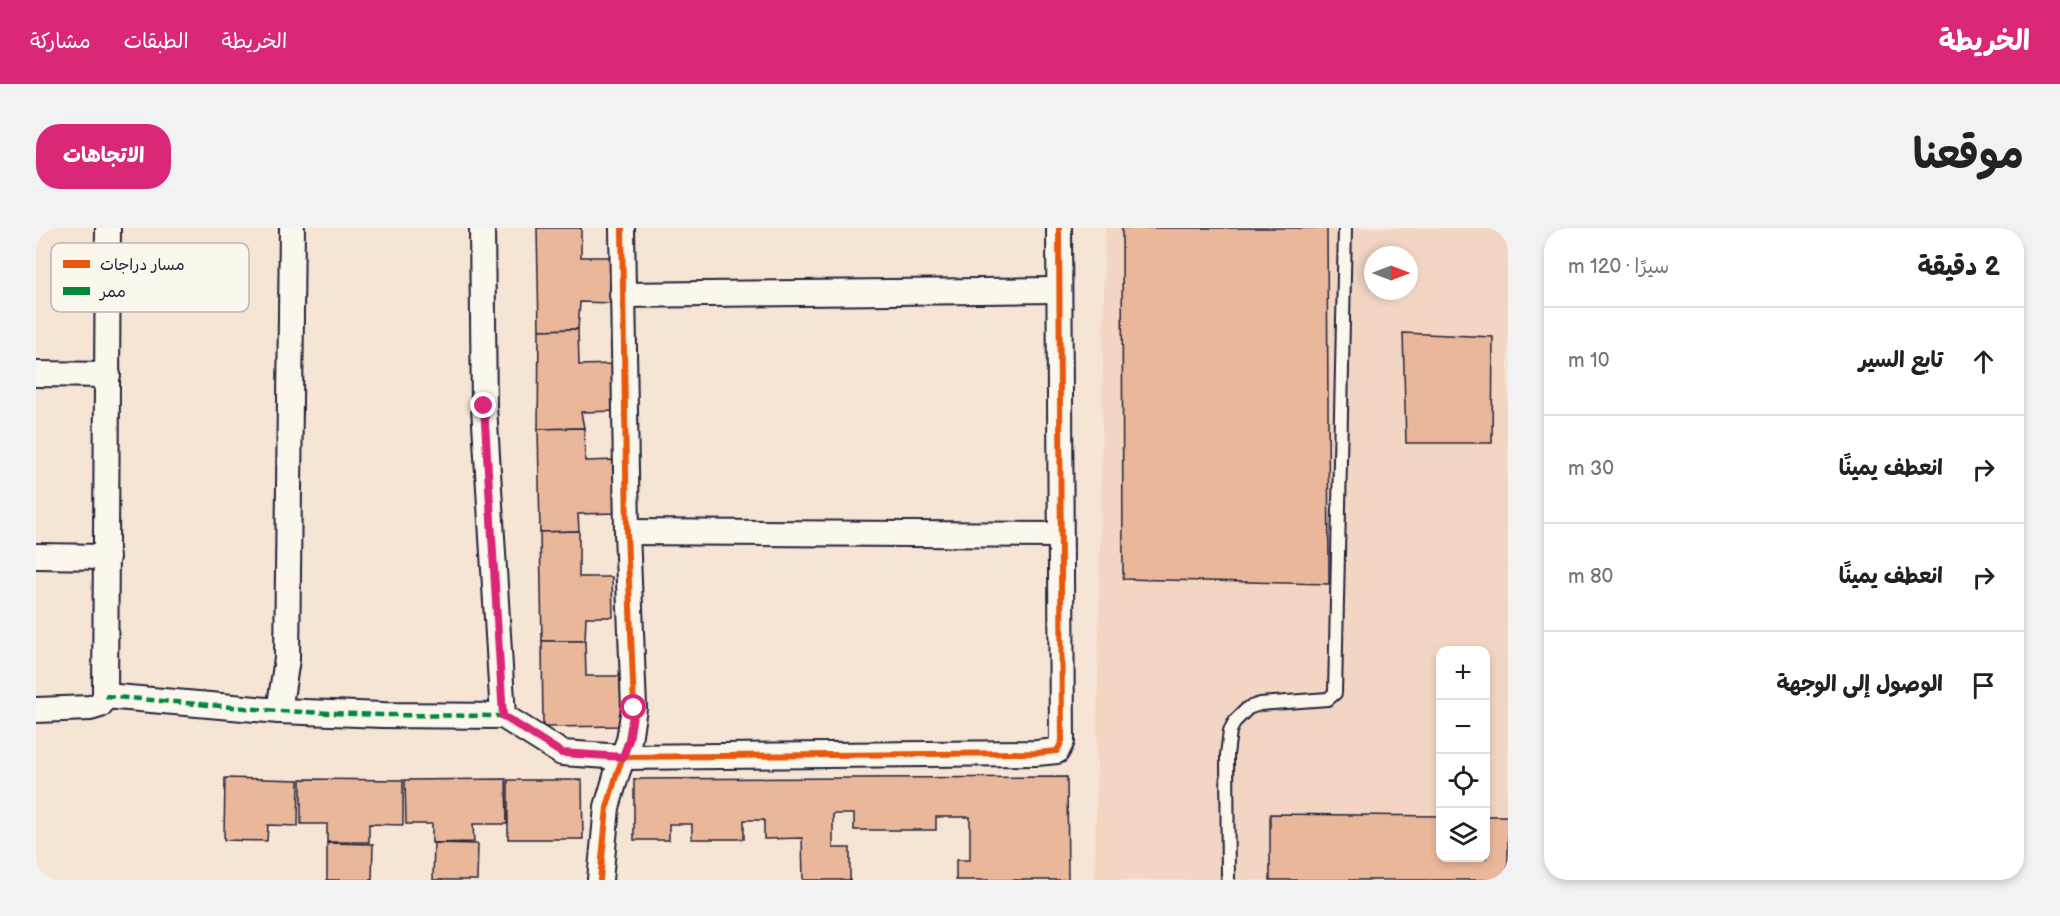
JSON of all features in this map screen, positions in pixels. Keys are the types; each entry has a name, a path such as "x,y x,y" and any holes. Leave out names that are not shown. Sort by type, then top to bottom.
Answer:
{"street":[{"path":"279,711 287,659 292,228"},
{"path":"482,228 484,406 503,716"},
{"path":"600,880 607,807 629,740 634,708 627,532 622,228"},
{"path":"105,696 279,711 503,716 562,753 623,757 1037,753 1058,750 1062,741 1059,228"},
{"path":"622,295 1059,290"},
{"path":"36,710 90,708 100,705 105,696 108,312"},
{"path":"36,374 108,375"},
{"path":"627,532 1060,535"},
{"path":"36,556 107,557"}],"lane":[{"path":"1228,880 1227,755 1230,730 1235,721 1248,708 1260,704 1328,699 1335,693 1345,228"}],"shaded area":[{"path":"1105,228 1508,228 1508,880 1095,880"}],"building":[{"path":"537,228 581,228 581,257 613,257 612,303 580,302 578,329 539,330"},
{"path":"1122,228 1327,228 1329,584 1123,579"},
{"path":"578,329 579,365 616,364 617,411 581,412 584,428 538,429 539,330"},
{"path":"1403,333 1493,337 1492,443 1406,443"},
{"path":"584,428 585,461 617,460 618,513 578,514 579,531 540,532 538,429"},
{"path":"579,531 579,577 612,577 613,617 586,617 585,641 542,641 540,532"},
{"path":"542,641 585,641 586,676 625,676 626,726 543,727"},
{"path":"1067,777 1068,880 956,880 956,860 970,860 970,817 936,817 936,830 854,830 854,814 833,814 833,848 850,848 850,880 803,880 802,838 764,839 764,820 744,820 744,839 692,839 692,824 669,824 669,840 634,840 634,779"},
{"path":"225,778 299,780 298,826 268,825 267,841 224,840"},
{"path":"301,779 403,780 403,825 369,824 369,842 327,842 327,824 301,824"},
{"path":"506,779 507,824 473,824 474,842 432,843 432,824 406,824 405,780"},
{"path":"508,780 582,780 583,839 508,839"},
{"path":"1270,814 1436,816 1436,862 1490,862 1490,816 1508,816 1508,880 1270,880"},
{"path":"327,843 373,844 372,880 327,880"},
{"path":"434,843 478,844 477,880 433,880"}],"marked path":[{"path":"105,696 279,711 503,716 562,753 623,757"}],"cycle path":[{"path":"600,880 607,807 629,740 634,708 627,532 622,228"},
{"path":"623,757 1057,751 1062,741 1059,228"}],"route":[{"path":"484,406 503,716 562,753 623,757 629,740 634,708"}]}
